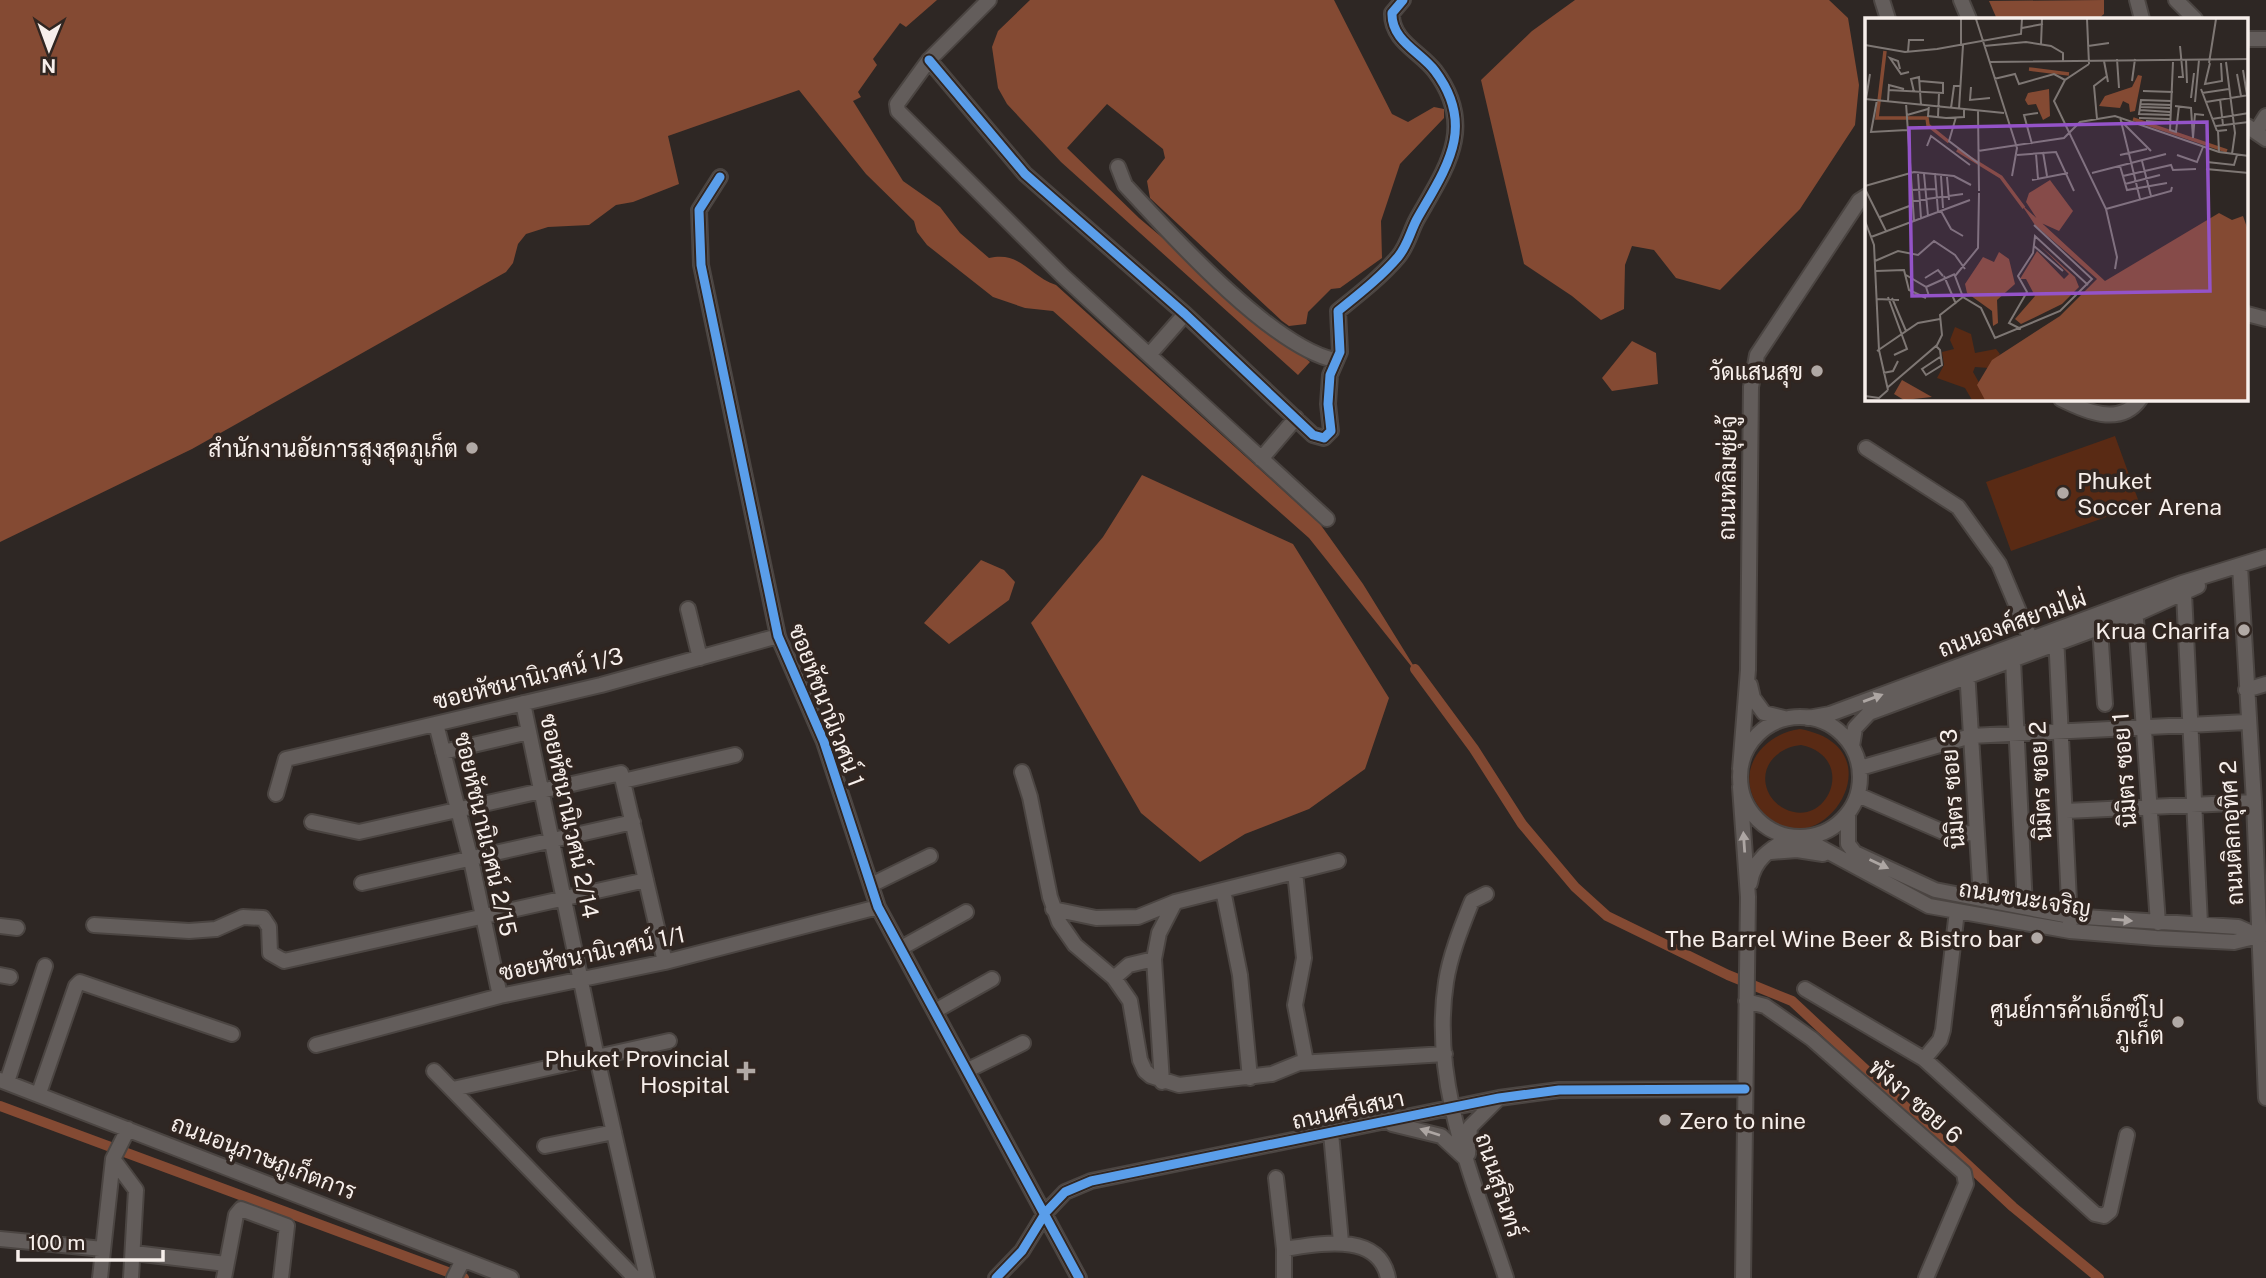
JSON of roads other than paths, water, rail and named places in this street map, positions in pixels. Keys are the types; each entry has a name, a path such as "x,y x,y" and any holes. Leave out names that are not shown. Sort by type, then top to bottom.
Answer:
{"street":[{"path":"989,0 929,60 897,104 904,119 973,189 1327,519"},
{"path":"929,60 1025,174 1185,314 1313,435 1324,438 1331,431 1328,404 1335,360 1340,352 1338,311 1373,282 1407,246 1413,226 1449,165 1456,139 1456,122 1445,86 1434,69 1395,31 1392,13 1403,0"},
{"path":"1882,0 1888,18"},
{"path":"1961,0 1969,18"},
{"path":"2137,0 2142,18"},
{"path":"2176,0 2193,18"},
{"path":"2248,39 2266,39"},
{"path":"2256,132 2266,117"},
{"path":"1118,167 1125,185 1137,199 1222,285 1297,347 1316,356 1335,360"},
{"name":"ซอยหัชนานิเวศน์ 1","path":"720,177 699,210 700,256 717,352 778,636 824,742 878,907 1046,1212"},
{"name":"ถนนหลิมซุ่ยจู้","path":"1740,769 1748,670 1751,387 1757,355 1865,203"},
{"path":"1149,355 1185,314"},
{"path":"2248,314 2266,319"},
{"path":"2065,401 2090,414 2114,415 2139,401"},
{"path":"1261,458 1296,418"},
{"path":"1866,448 1958,507 1999,564 2031,640"},
{"name":"ถนนองค์สยามไผ่","path":"1808,718 1830,714 1967,671 2013,660 2056,638 2266,557"},
{"name":"ถนนองค์สยามไผ่","path":"1852,746 1855,728 1869,713 2031,640 2056,638 2100,628 2135,608 2184,593 2235,568"},
{"name":"ถนนติลกอุทิศ 2","path":"2235,568 2262,935 2266,1098"},
{"path":"2184,593 2200,924"},
{"name":"นิมิตร ซอย 1","path":"2135,608 2158,923"},
{"path":"688,609 700,657"},
{"path":"2100,628 2105,704"},
{"name":"ซอยหัชนานิเวศน์ 1/3","path":"276,794 286,758 436,724 778,636"},
{"name":"นิมิตร ซอย 2","path":"2056,638 2070,923"},
{"path":"2013,660 2025,907"},
{"name":"ถนนหลิมซุ่ยจู้","path":"1748,670 1753,698 1758,707 1774,717 1788,718"},
{"name":"นิมิตร ซอย 3","path":"1967,671 1981,899"},
{"path":"2246,690 2266,684"},
{"name":"ซอยหัชนานิเวศน์ 2/14","path":"523,702 597,1058 647,1278"},
{"path":"1743,1278 1748,897 1740,769 1745,751 1755,737 1769,725 1788,718 1808,718 1828,723 1852,746 1860,768 1858,795 1848,814 1833,827 1796,837 1767,853 1756,864 1748,897"},
{"path":"1860,768 1971,736 2247,722"},
{"name":"ซอยหัชนานิเวศน์ 2/15","path":"436,724 471,860 499,996"},
{"path":"443,752 530,732"},
{"path":"312,822 359,832 542,790 735,755"},
{"path":"1021,772 1037,825 1053,909 1075,945 1114,978 1130,1001 1144,1071 1161,1082 1179,1085 1250,1078 1306,1062 1445,1054"},
{"path":"622,777 665,962"},
{"path":"1740,787 1746,804 1760,823 1796,837"},
{"path":"1858,795 1948,834 1977,833"},
{"path":"2066,811 2254,802"},
{"name":"ถนนชนะเจริญ","path":"1848,814 1848,844 1855,853 1935,890 2025,907 2070,923 2200,924 2238,927 2262,935"},
{"path":"362,883 633,822"},
{"name":"ถนนชนะเจริญ","path":"1796,837 1929,906 2234,942 2262,935"},
{"path":"1767,853 1797,850 1838,857"},
{"path":"871,886 930,856"},
{"path":"1053,909 1115,919 1138,917 1175,902 1338,861"},
{"path":"1295,872 1304,958 1295,1005 1306,1062"},
{"path":"94,925 189,931 216,929 243,917 263,918 269,927 270,953 284,961 646,880"},
{"path":"1223,890 1240,975 1250,1078"},
{"name":"ถนนสุรินทร์","path":"1486,894 1472,901 1446,982 1445,1054 1450,1107 1506,1278"},
{"path":"1161,1082 1154,959 1159,933 1175,902"},
{"name":"ซอยหัชนานิเวศน์ 1/1","path":"316,1045 499,996 665,962 878,907"},
{"path":"1924,1059 1940,1040 1943,1030 1957,911"},
{"path":"901,948 966,912"},
{"path":"0,926 17,928"},
{"path":"1114,978 1129,965 1154,959"},
{"path":"3,1081 44,966"},
{"path":"935,1011 992,979"},
{"path":"39,1093 80,982 232,1034"},
{"path":"1805,989 1924,1059 2095,1214 2104,1216 2110,1211 2127,1135"},
{"name":"พังงา ซอย 6","path":"1746,998 1765,1006 1812,1039 1964,1173 1966,1184 1926,1278"},
{"path":"453,1089 669,1041"},
{"path":"968,1070 1023,1043"},
{"path":"434,1071 635,1278"},
{"name":"ถนนอนุภาษภูเก็ตการ","path":"3,1081 511,1278"},
{"name":"ถนนศรีเสนา","path":"1046,1212 1065,1192 1091,1181 1499,1098 1559,1090 1745,1089"},
{"path":"1467,1160 1470,1127 1499,1098"},
{"path":"1383,1123 1441,1136 1467,1160"},
{"path":"100,1278 113,1159 128,1129"},
{"path":"545,1146 614,1132"},
{"path":"1331,1133 1340,1242"},
{"path":"113,1159 136,1190 131,1278"},
{"path":"1276,1178 1284,1249 1284,1278"},
{"path":"134,1253 225,1271 236,1215 241,1209 287,1226 281,1278"},
{"path":"996,1278 1022,1251 1046,1212"},
{"path":"1046,1212 1079,1278"},
{"path":"0,1239 103,1249"},
{"path":"1284,1249 1340,1242 1369,1251 1382,1261 1388,1278"},
{"path":"454,1278 463,1260"}],"waterway":[{"path":"1415,669 1474,749 1522,824 1575,887 1607,916 1728,975 1792,1001 2013,1207 2099,1278"},
{"path":"0,1106 464,1278"}],"place":[{"name":"วัดแสนสุข","path":"1817,371"},
{"name":"สำนักงานอัยการสูงสุดภูเก็ต","path":"472,448"},
{"name":"Phuket Soccer Arena","path":"2063,493"},
{"name":"Krua Charifa","path":"2244,630"},
{"name":"The Barrel Wine Beer & Bistro bar","path":"2037,938"},
{"name":"ศูนย์การค้าเอ็กซ์โป ภูเก็ต","path":"2178,1022"},
{"name":"Phuket Provincial Hospital","path":"746,1071"},
{"name":"Zero to nine","path":"1665,1120"}]}
